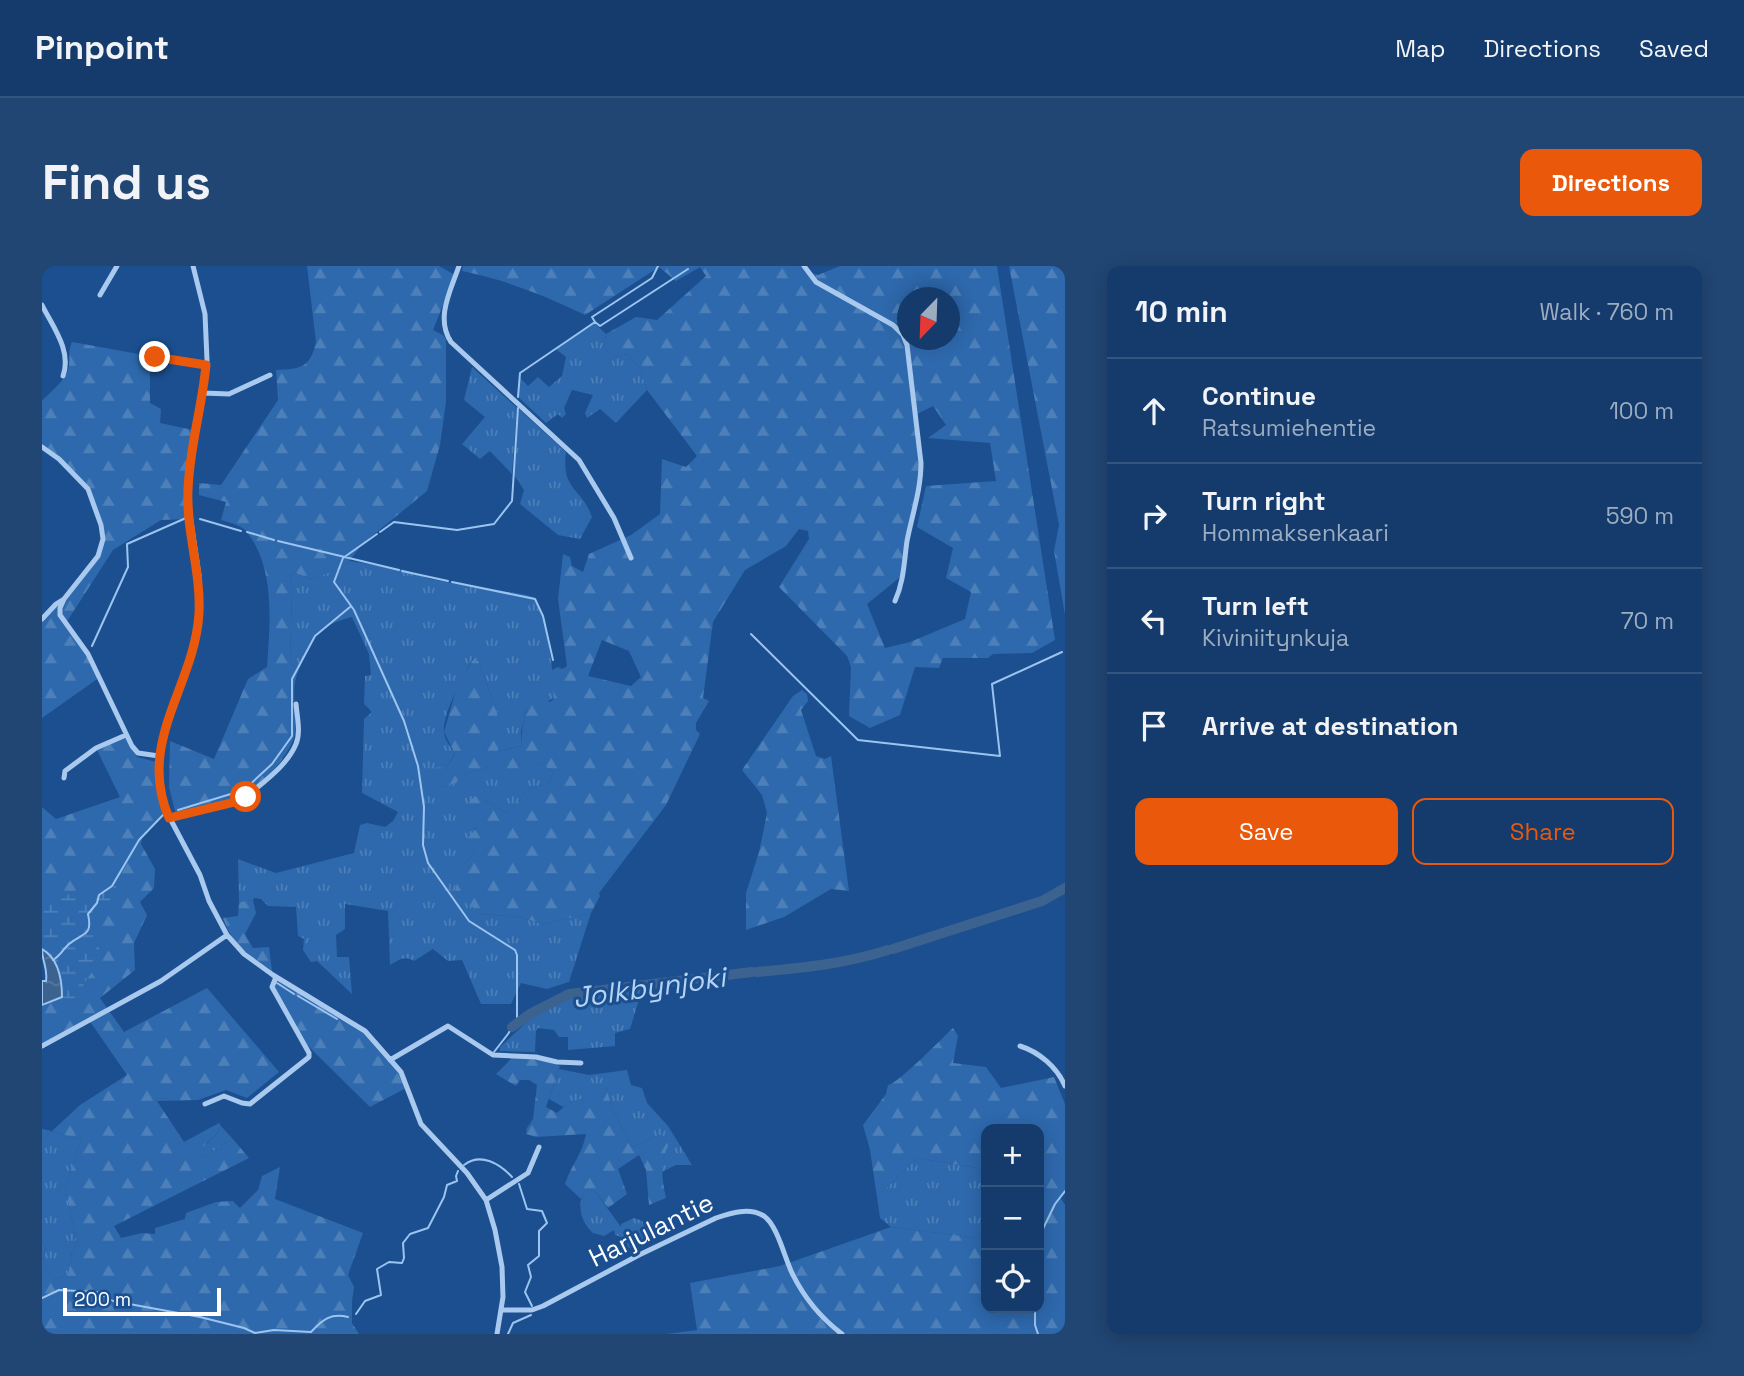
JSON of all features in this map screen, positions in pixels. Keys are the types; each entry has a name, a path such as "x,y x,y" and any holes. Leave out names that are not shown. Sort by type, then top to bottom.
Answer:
{"street":[{"path":"100,295 117,266"},
{"path":"193,266 205,314 206,365 187,495 199,575 199,614 191,653 162,738 159,756 165,809 200,875 227,935 254,962 356,1025 401,1072 421,1124 467,1173 486,1200 502,1267 501,1310 496,1334"},
{"path":"459,266 444,313 446,334 451,342 579,460 614,518 631,558"},
{"path":"804,266 816,282 893,325 903,335 907,345 921,479 907,542 904,575 895,601"},
{"path":"42,305 64,347 66,360 63,376"},
{"path":"155,357 206,365"},
{"path":"203,393 229,394 270,375"},
{"path":"42,447 59,459 88,489 101,525 103,540 98,556 64,599 60,615 88,654 126,735 138,753 159,756"},
{"path":"42,619 64,599"},
{"path":"169,818 239,801 283,764 296,743 299,729 296,704"},
{"path":"64,778 65,771 96,748 126,735"},
{"path":"42,1046 161,981 227,935"},
{"path":"205,1104 224,1096 246,1105 250,1104 309,1057 272,987 276,976"},
{"path":"390,1060 449,1026 493,1055 581,1063"},
{"path":"1020,1046 1034,1050 1060,1075 1065,1086"},
{"path":"486,1200 528,1173 539,1147"},
{"name":"Harjulantie","path":"501,1310 538,1308 716,1218 729,1213 750,1212 760,1214 771,1222 794,1277 821,1319 842,1334"}],"green space":[{"path":"307,266 439,266 455,275 433,330 446,339 446,402 440,445 427,491 361,545 345,567 310,579 293,572 290,576 290,663 299,669 294,693 295,733 288,751 273,770 247,793 216,805 176,815 169,787 170,741 214,759 248,679 267,667 270,614 262,560 245,530 221,520 226,502 199,495 199,483 221,485 278,400 276,370 298,368 307,362 314,351 316,342"},
{"path":"463,266 804,266 808,272 818,275 840,266 997,266 1055,640 1032,653 993,654 988,658 943,658 939,668 915,667 900,715 870,728 849,716 851,667 847,656 779,587 809,539 808,531 799,529 786,546 745,570 713,622 703,698 709,701 696,723 696,730 700,734 666,805 599,893 591,913 544,924 518,917 480,914 455,890 464,864 475,851 467,838 476,829 466,805 475,796 508,813 528,789 550,783 553,771 539,763 507,780 492,766 462,775 456,783 441,787 432,780 432,768 447,767 455,754 444,732 457,686 474,658 479,662 497,713 498,751 522,746 524,720 534,695 550,702 554,699 552,670 567,666 558,599 563,554 570,557 572,566 583,572 589,554 631,535 660,514 662,459 686,467 697,456 647,390 641,371 628,354 615,357 604,348 606,334 636,317 657,320 706,276 700,267 676,281 659,267 585,315 525,289 462,271","holes":["933,406 946,425 928,438 990,443 996,481 926,486 917,527 953,548 946,578 971,592 965,619 910,642 885,648 867,604 904,574 921,463 915,415","602,640 629,651 641,677 631,686 588,676"]},
{"path":"1009,266 1065,266 1065,615 1054,551 1059,525"},
{"path":"593,322 606,334 604,348 615,357 628,354 641,371 647,390 616,423 600,409 587,418 585,413 593,395 572,390 564,408 566,414 562,418 558,414 546,423 517,396 520,378 528,386 538,377 549,387 562,376 566,357 556,349"},
{"path":"72,342 150,356 150,403 161,409 160,423 193,430 185,480 187,519 161,520 113,550 66,623 100,677 42,718 42,619 64,599 98,556 103,539 88,489 42,447 42,401 66,375"},
{"path":"472,367 517,408 512,474 490,451 480,459 462,444 485,417 464,400"},
{"path":"519,409 566,452 565,465 569,482 583,499 592,517 580,539 558,535 520,504 524,490 514,475"},
{"path":"350,561 536,598 547,635 555,698 526,710 521,732 522,746 497,751 497,713 479,662 473,658 454,695 444,725 444,733 455,753 447,767 432,779 441,787 455,783 462,775 492,766 539,763 553,771 550,783 528,789 508,813 475,796 475,851 464,864 480,914 518,917 544,924 591,913 569,982 547,989 521,983 511,1004 481,1004 462,960 448,961 433,949 414,961 405,958 390,965 388,911 345,904 345,929 336,935 337,957 349,957 352,994 317,961 311,962 303,950 304,939 298,936 296,907 268,906 261,899 254,898 239,902 238,859 276,873 354,853 360,825 367,823 385,827 393,821 398,812 362,793 364,719 372,712 364,704 365,676 371,675 369,654 352,617 323,629 313,640 299,669 290,663 290,576 293,572 310,579 344,567"},
{"path":"802,690 807,694 808,701 801,710 816,756 825,759 831,756 849,891 831,889 784,917 746,930 746,893 759,852 767,813 762,795 742,770 793,696"},
{"path":"126,735 137,757 156,762 163,815 143,835 141,844 155,869 154,888 140,902 147,915 134,943 135,970 100,998 124,1032 207,988 279,1072 247,1098 226,1090 198,1100 157,1101 184,1142 219,1123 219,1130 197,1155 203,1158 232,1138 249,1158 114,1226 121,1238 142,1233 155,1234 155,1228 185,1219 186,1213 216,1202 233,1201 240,1208 258,1190 262,1176 280,1167 275,1199 363,1233 348,1275 354,1287 352,1323 359,1334 42,1334 42,1241 46,1246 43,1262 54,1279 68,1275 72,1252 77,1244 65,1188 81,1140 52,1131 80,1105 127,1075 89,1020 42,1046 42,1005 62,997 49,953 42,949 42,807 56,819 120,797 96,748"},
{"path":"117,876 116,891 95,925 101,959 78,995 72,999 62,997 49,953 42,949 42,903 57,895 86,895 90,889"},
{"path":"253,900 256,913 245,934 253,948 269,947 272,971 236,942 223,918 238,916 239,902"},
{"path":"276,977 356,1025 390,1060 408,1087 370,1107 303,1041 272,987"},
{"path":"639,987 641,993 630,1029 615,1033 615,1046 568,1050 568,1037 559,1037 554,1030 538,1028 535,1052 500,1051 500,1047 546,1004 557,998"},
{"path":"953,1028 958,1036 953,1063 986,1067 1001,1088 1054,1077 1065,1104 1065,1190 1060,1197 1065,1205 1065,1334 667,1334 697,1330 690,1283 780,1266 891,1227 981,1238 981,1313 1044,1313 1044,1124 981,1124 981,1176 978,1168 917,1158 877,1197 863,1125 886,1094 888,1085 910,1069"},
{"path":"512,1058 538,1059 560,1066 546,1107 557,1113 568,1103 585,1098 587,1084 606,1087 613,1110 632,1147 660,1135 669,1144 663,1164 666,1198 649,1205 646,1170 639,1155 618,1169 627,1194 608,1208 594,1190 585,1191 581,1199 565,1184 586,1134 536,1137 526,1134 533,1119 537,1085 529,1080 520,1080 516,1086 496,1074"},
{"path":"559,1069 589,1075 627,1070 631,1085 642,1088 647,1103 668,1126 692,1165 676,1165 660,1173 665,1152 660,1135 632,1147 613,1110 606,1087 563,1107 549,1099"},
{"path":"221,1126 232,1138 203,1158 196,1155 216,1134"},
{"path":"42,1129 52,1131 42,1141"},
{"path":"52,1131 81,1140 65,1188 77,1244 72,1252 68,1275 54,1279 43,1262 46,1246 42,1241 42,1141"},
{"path":"917,1158 978,1168 981,1176 981,1238 891,1227 880,1218 877,1197"},
{"path":"594,1190 621,1227 621,1224 634,1218 645,1223 648,1240 629,1248 624,1238 615,1235 614,1230 604,1236 593,1233 585,1224 580,1208 585,1191"}],"water":[{"path":"42,949 52,958 58,970 62,997 42,1005 42,981 46,981 46,976"}],"waterway":[{"path":"518,397 520,373 595,322 592,317 652,278 658,266"},
{"path":"595,322 600,326 688,269"},
{"path":"380,532 394,522 457,530 494,524 512,501 518,408"},
{"path":"92,646 128,567 127,544 186,518"},
{"path":"200,519 241,531"},
{"path":"247,532 274,540"},
{"path":"377,534 343,558 334,582 354,610 404,721 418,766 424,807 423,845 428,863 469,921 515,950 517,955 517,1019 494,1052"},
{"path":"278,541 399,570"},
{"path":"402,571 448,581"},
{"path":"452,582 535,599 543,616 553,660"},
{"path":"178,810 244,790 272,764 292,736 292,679 315,636 350,607"},
{"path":"751,634 858,740 1000,756 992,684 1062,652"},
{"path":"53,960 69,944 86,933 89,927 88,914 97,903 99,895 112,886 139,840 163,815"},
{"name":"Jolkbynjoki","path":"893,949 1042,901 1065,888"},
{"name":"Jolkbynjoki","path":"757,972 839,962 888,950"},
{"name":"Jolkbynjoki","path":"512,1027 530,1014 569,994 752,972"},
{"path":"277,983 294,994"},
{"path":"298,996 337,1019"},
{"path":"464,1165 470,1161 490,1161 512,1177"},
{"path":"356,1314 365,1301 381,1295 377,1269 389,1262 402,1263 403,1243 410,1234 428,1228 444,1197 447,1185 457,1181 458,1171"},
{"path":"519,1184 527,1209 542,1211 547,1223 539,1231 539,1256 528,1265 531,1277 525,1292 532,1306"},
{"path":"1044,1227 1065,1191"},
{"path":"42,1298 59,1290 97,1292 113,1301 200,1317 255,1333 274,1330 311,1332 328,1318 348,1317"},
{"path":"1035,1313 1038,1334"},
{"path":"508,1334 513,1323 531,1315"}],"route":[{"path":"155,357 206,365 187,495 199,575 199,614 191,653 162,738 159,756 161,792 169,818 246,797"}]}
